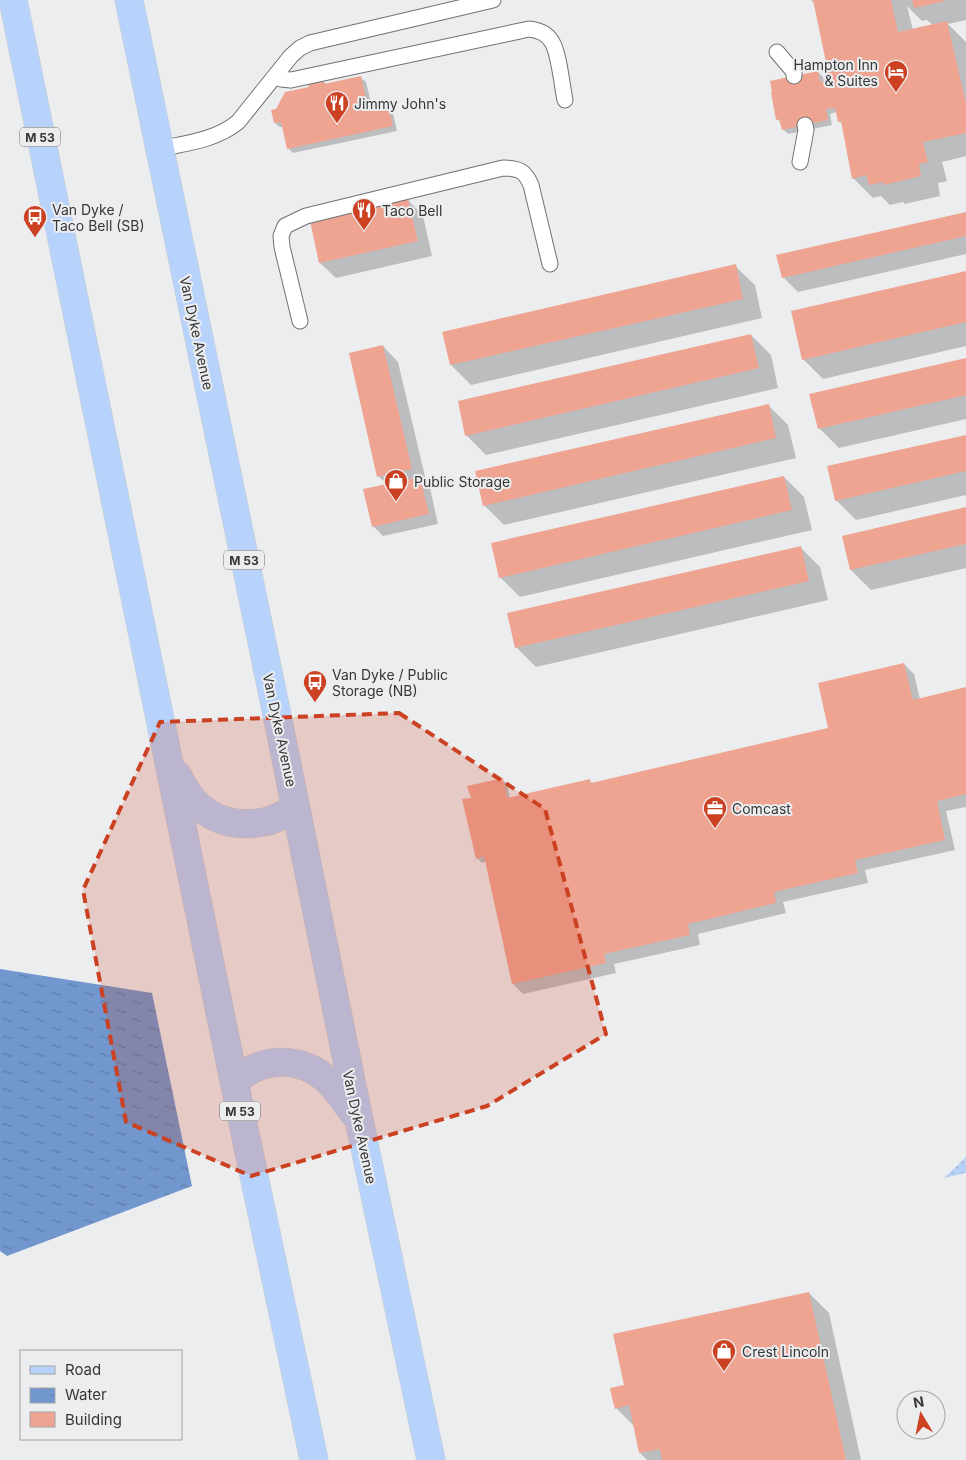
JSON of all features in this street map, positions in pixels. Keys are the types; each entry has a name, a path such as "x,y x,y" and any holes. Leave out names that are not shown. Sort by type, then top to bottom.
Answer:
{"main road":[{"name":"M 53","path":"13,0 168,762 314,1460"},
{"name":"Van Dyke Avenue","path":"129,0 359,1120 431,1460"},
{"path":"168,762 193,800 210,815 228,823 247,824 269,821 296,808"},
{"path":"234,1081 255,1068 273,1062 293,1062 312,1069 331,1083 359,1120"}],"lane":[{"path":"159,149 216,136 231,128 300,48 310,43 493,0"},
{"path":"275,76 281,79 292,80 529,29 538,30 546,35 552,43 565,100"},
{"path":"777,52 794,72 794,76"},
{"path":"800,162 806,130 805,125"},
{"path":"300,321 282,247 282,236 285,226 306,216 503,168 514,168 523,171 532,185 550,264"}],"highlighted area":[{"path":"399,713 545,809 606,1034 487,1106 251,1176 126,1122 83,890 160,722"}],"shaded area":[{"path":"966,1157 966,1173 944,1178"}],"water":[{"path":"0,969 152,993 192,1186 7,1256 0,1251"}],"building":[{"name":"Hampton Inn & Suites","path":"813,0 891,0 898,32 947,21 966,104 966,133 923,142 928,162 919,164 921,176 884,185 883,182 869,185 866,175 852,179 841,121 838,122 835,108 826,109 828,120 782,130 779,119 776,120 770,81 818,71 820,82 825,81 824,77 827,77 824,63 826,62"},
{"path":"912,0 945,0 945,1 914,8"},
{"path":"361,76 367,103 387,99 393,126 287,149 281,122 274,123 271,110 276,109 285,92 309,87 308,82 323,79 324,84"},
{"name":"Taco Bell","path":"408,199 418,241 319,263 310,221"},
{"path":"966,212 966,236 782,278 776,255"},
{"path":"736,264 743,299 450,365 442,332"},
{"path":"966,271 966,322 802,360 791,311"},
{"path":"751,334 759,368 465,436 458,401"},
{"path":"383,345 412,469 377,477 349,353"},
{"path":"966,358 966,395 818,429 809,394"},
{"path":"769,404 776,438 483,506 475,471"},
{"path":"966,435 966,471 835,501 827,466"},
{"path":"784,476 792,510 499,578 491,543"},
{"name":"Public Storage","path":"420,477 429,514 372,527 363,489"},
{"path":"966,507 966,544 850,570 842,536"},
{"path":"801,546 809,581 515,648 507,613"},
{"name":"Comcast","path":"904,663 913,700 966,687 966,794 937,801 945,840 855,860 858,873 774,892 776,903 688,924 690,935 604,954 606,963 512,984 484,856 476,859 462,799 471,798 467,786 503,778 507,798 590,779 591,783 828,728 818,683"},
{"name":"Crest Lincoln","path":"809,1292 846,1460 662,1460 660,1449 639,1453 629,1405 615,1409 612,1398 610,1388 624,1385 613,1334"}],"place":[{"name":"Hampton Inn & Suites","path":"896,93"},
{"name":"Jimmy John's","path":"337,124"},
{"name":"Taco Bell","path":"364,231"},
{"name":"Van Dyke / Taco Bell (SB)","path":"35,238"},
{"name":"Public Storage","path":"396,502"},
{"name":"Van Dyke / Public Storage (NB)","path":"315,703"},
{"name":"Comcast","path":"715,829"},
{"name":"Crest Lincoln","path":"724,1372"}]}
